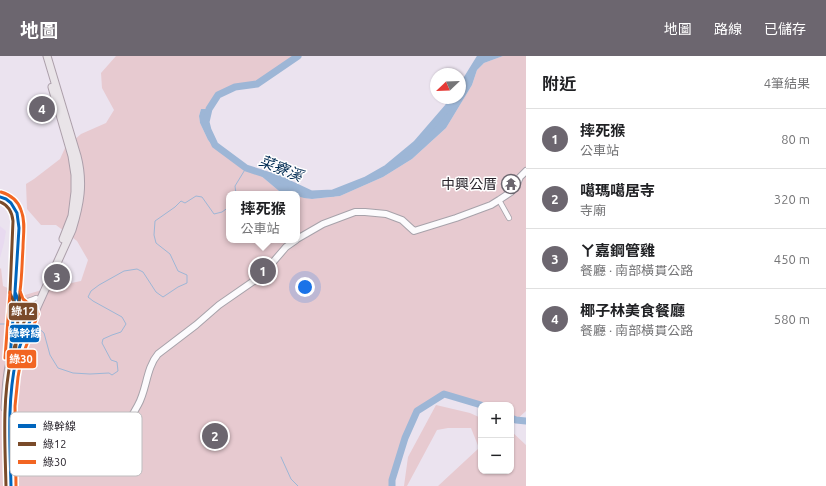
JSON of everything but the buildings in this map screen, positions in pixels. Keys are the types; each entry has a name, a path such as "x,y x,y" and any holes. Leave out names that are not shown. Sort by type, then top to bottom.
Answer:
{"main road":[{"path":"10,474 6,398 9,367 17,340 58,256 72,216 75,192 76,175 72,156 50,77 42,56"},
{"path":"31,314 36,298 74,224 82,182 77,156 47,56"},
{"path":"10,412 11,387 16,359 17,340"},
{"path":"6,486 10,424"},
{"path":"10,476 11,486"}],"street":[{"path":"300,238 323,224 354,212 386,214 402,220 414,231 483,208 499,200 511,192 516,186 520,177 526,171"},
{"path":"0,197 5,198 12,204 18,218 19,228 13,319 17,340"},
{"path":"499,200 509,218"},
{"path":"134,412 145,390 151,367 158,354 219,305 261,276 286,247 292,243"},
{"path":"15,292 24,301 36,298"},
{"path":"15,292 19,302 31,314"},
{"path":"15,301 20,309 31,314"}],"shaded area":[{"path":"116,56 298,56 257,84 235,87 218,95 209,109 201,109 199,116 200,123 208,140 218,151 248,171 260,175 279,191 226,191 226,243 300,243 300,197 312,199 340,196 383,177 412,159 446,128 461,104 466,104 466,95 472,85 477,70 484,63 503,56 526,56 526,411 516,420 514,419 514,402 478,402 478,404 444,394 417,411 405,438 392,486 0,486 0,269 1,268 3,286 25,295 52,287 81,281 88,260 77,241 56,225 41,225 27,209 26,184 60,159 65,148 81,134 106,123 114,110 102,88 101,73"},
{"path":"0,226 6,231 0,258"},
{"path":"436,405 470,413 478,417 478,446 471,428 448,428 437,430 407,486 404,486 408,457"},
{"path":"514,434 526,445 526,486 438,486 478,449 478,474 514,474"}],"water":[{"path":"481,56 503,56 484,63 477,70 472,85 466,95 466,80"},
{"path":"450,104 461,104 446,128 412,159 383,177 340,196 312,199 300,197 300,191 279,191 260,175 248,171 218,151 208,140 200,123 199,116 201,109 209,109 206,122 215,145 246,168 277,178 311,194 333,193 366,180 387,168 416,144"}],"waterway":[{"name":"菜竂溪","path":"298,56 257,84 235,87 218,95 209,109 206,122 215,145 246,168 277,178 311,194 333,193 366,180 387,168 416,144 450,104"},
{"name":"菜竂溪","path":"466,80 481,56"},
{"path":"236,191 235,186 246,168"},
{"path":"33,325 44,333 50,355 58,368 73,373 109,373 112,375 118,371 117,362 111,360 102,343 103,339 121,332 126,324 122,317 88,297 91,291 124,271 137,269 143,272 156,292 163,297 187,283 187,275 178,271 170,254 156,243 154,235 155,221 181,201 185,203 196,196 202,197 214,214 226,209"},
{"path":"0,324 11,324"},
{"name":"菜竂溪","path":"392,486 392,480 405,438 417,411 444,394 478,404"},
{"name":"菜竂溪","path":"514,419 526,421"},
{"path":"281,457 291,479 298,486"}],"transit line":[{"name":"綠30","path":"1,192 16,201 23,215 24,229 20,291 23,299 37,311 38,314 21,360 15,412"},
{"name":"綠幹線","path":"0,197 11,203 17,213 19,228 15,292 19,302 33,314 23,337 16,360 11,391 10,412"},
{"name":"綠12","path":"0,202 9,209 13,221 10,293 15,305 27,315 14,348 6,391 6,486"},
{"name":"綠30","path":"5,358 10,292"},
{"name":"綠幹線","path":"10,358 15,292"},
{"name":"綠12","path":"15,358 20,292"},
{"name":"綠幹線","path":"10,412 10,423"},
{"name":"綠幹線","path":"11,476 11,486"},
{"name":"綠30","path":"16,476 16,486"}],"place":[{"name":"椰子林美食餐廳","path":"42,109"},
{"name":"中興公厝","path":"511,184"},
{"name":"摔死猴","path":"263,271"},
{"name":"ㄚ嘉鋼管雞","path":"57,277"},
{"name":"噶瑪噶居寺","path":"215,436"}]}
